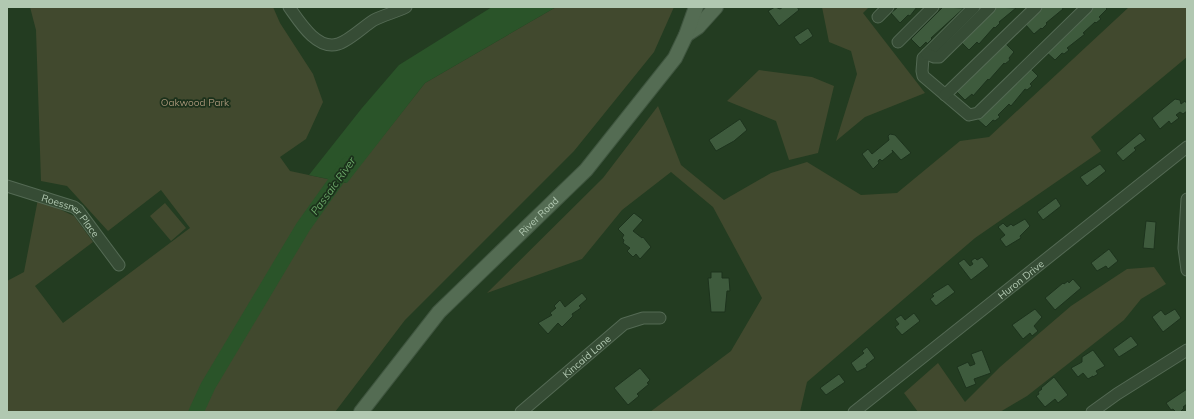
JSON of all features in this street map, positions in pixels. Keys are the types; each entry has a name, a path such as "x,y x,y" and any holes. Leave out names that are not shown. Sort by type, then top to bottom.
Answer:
{"main road":[{"name":"River Road","path":"361,412 439,312 586,170 674,58 686,35 696,7"},
{"path":"686,35 698,27 716,7"}],"street":[{"path":"289,7 300,23 317,41 327,44 338,44 375,20 406,7"},
{"path":"878,17 888,7"},
{"path":"898,42 933,7"},
{"path":"974,7 923,58 922,65 923,76 969,115 978,113 1087,7"},
{"path":"927,54 934,57 939,56 990,7"},
{"path":"945,95 1036,7"},
{"name":"Huron Drive","path":"854,412 1187,147"},
{"name":"Roessner Place","path":"7,186 74,207 119,265"},
{"path":"1187,199 1184,248 1187,270"},
{"name":"Kincaid Lane","path":"521,412 624,324 643,318 660,318"},
{"path":"1092,412 1117,394 1187,350"}],"green space":[{"name":"Oakwood Park","path":"30,7 273,7 280,23 313,74 323,102 306,139 280,157 290,171 346,183 425,83 556,7 674,7 654,52 574,151 405,320 335,412 7,412 7,281 24,272 38,199 74,216 93,242 35,286 63,323 190,228 161,190 108,231 67,186 41,181 36,30"},
{"path":"822,7 869,7 863,13 925,93 865,117 836,141 857,74 851,51 829,42"},
{"path":"1129,7 1187,7 1187,57 1091,137 1101,151 975,238 807,382 800,412 650,412 731,351 762,298 713,207 671,172 622,210 582,259 487,293 603,178 658,106 681,165 724,200 771,173 807,162 861,195 897,193 960,141 989,137"},
{"path":"759,70 812,77 834,86 818,153 789,160 776,121 727,101"},
{"path":"165,203 186,228 171,241 150,216"},
{"path":"1154,267 1166,284 1141,299 1124,320 1027,396 1000,412 918,412 904,393 938,363 965,402 1000,367 1071,306 1127,269"}],"shaded area":[{"path":"492,7 556,7 425,83 347,183 309,175 362,108 399,65"}],"building":[{"path":"775,7 780,9 783,7 797,7 799,10 779,26 768,11"},
{"path":"898,7 917,7 910,16 908,15 900,23 891,13"},
{"path":"943,7 964,8 931,38 932,39 927,44 926,42 920,48 911,39"},
{"path":"995,7 1016,8 999,22 1000,23 995,28 994,27 979,44 977,42 969,50 960,41"},
{"path":"1043,7 1062,7 1063,9 1046,23 1047,24 1042,29 1041,28 1034,34 1025,24"},
{"path":"1091,7 1105,7 1107,9 1099,17 1101,19 1096,23 1095,22 1083,33 1085,34 1067,48 1069,50 1064,54 1062,53 1055,60 1045,51"},
{"path":"808,28 813,36 800,45 794,37"},
{"path":"1005,43 1014,52 1009,58 1010,60 1005,64 1004,63 973,96 972,94 965,100 956,91"},
{"path":"1029,67 1038,76 1030,84 1032,86 1027,90 1025,89 1011,106 1009,104 998,115 1000,117 995,121 993,120 986,127 976,118"},
{"path":"1175,99 1180,100 1181,104 1185,101 1187,104 1187,111 1183,114 1180,112 1176,115 1179,118 1171,124 1169,121 1160,129 1152,118"},
{"path":"740,119 747,130 734,141 716,151 709,140"},
{"path":"1140,133 1146,140 1134,148 1136,150 1123,161 1116,153"},
{"path":"890,134 895,135 911,153 901,160 892,150 893,152 882,161 880,159 878,161 879,163 873,169 862,154 868,149 872,154 889,140 888,136"},
{"path":"1100,164 1106,171 1087,186 1080,177"},
{"path":"1056,198 1061,206 1043,220 1037,212"},
{"path":"634,213 643,220 633,231 642,238 643,237 651,247 640,259 636,254 633,257 627,251 630,248 623,243 624,240 622,238 624,235 618,229"},
{"path":"1025,219 1030,226 1020,236 1021,238 1006,247 1000,239 1005,235 998,227 1003,223 1007,227 1011,224 1013,226"},
{"path":"1146,221 1156,222 1154,249 1143,248"},
{"path":"1109,249 1118,261 1108,269 1106,266 1097,271 1091,263"},
{"path":"982,257 989,266 971,280 958,263 964,259 970,266 973,264 971,261 975,258 977,260"},
{"path":"711,272 722,272 722,278 729,278 730,291 727,291 725,312 711,312 708,278 711,278"},
{"path":"1073,279 1081,288 1055,310 1045,298 1063,283 1064,284 1068,281 1069,283"},
{"path":"948,284 955,292 936,306 930,299 934,296 932,294"},
{"path":"582,293 587,299 579,306 581,308 572,314 573,316 562,327 558,323 548,334 538,323 552,315 550,313 556,308 554,306 560,300 565,307"},
{"path":"1035,309 1042,317 1034,326 1038,331 1032,336 1030,333 1023,339 1012,325"},
{"path":"1175,309 1181,318 1163,332 1152,317 1161,310 1165,315"},
{"path":"914,313 920,321 902,335 895,327 899,324 895,319 901,315 905,320"},
{"path":"1131,336 1138,345 1119,357 1113,349"},
{"path":"867,347 875,358 866,365 867,367 857,372 851,363 864,353 862,351"},
{"path":"982,350 991,373 974,379 976,384 966,388 957,367 968,362 970,366 975,364 971,354"},
{"path":"1093,350 1105,366 1096,371 1098,374 1093,377 1088,379 1083,373 1078,377 1071,368 1082,362 1082,357"},
{"path":"640,368 650,380 647,383 649,384 637,394 639,396 628,405 614,388"},
{"path":"839,374 845,382 826,395 820,388"},
{"path":"1054,377 1068,395 1058,403 1055,399 1045,407 1036,396 1039,394 1038,392 1042,389 1041,388"},
{"path":"1187,389 1187,404 1183,407 1184,408 1180,412 1176,412 1173,409 1171,410 1166,403"}],"waterway":[{"name":"Passaic River","path":"196,412 208,386 303,227 348,164"}]}
